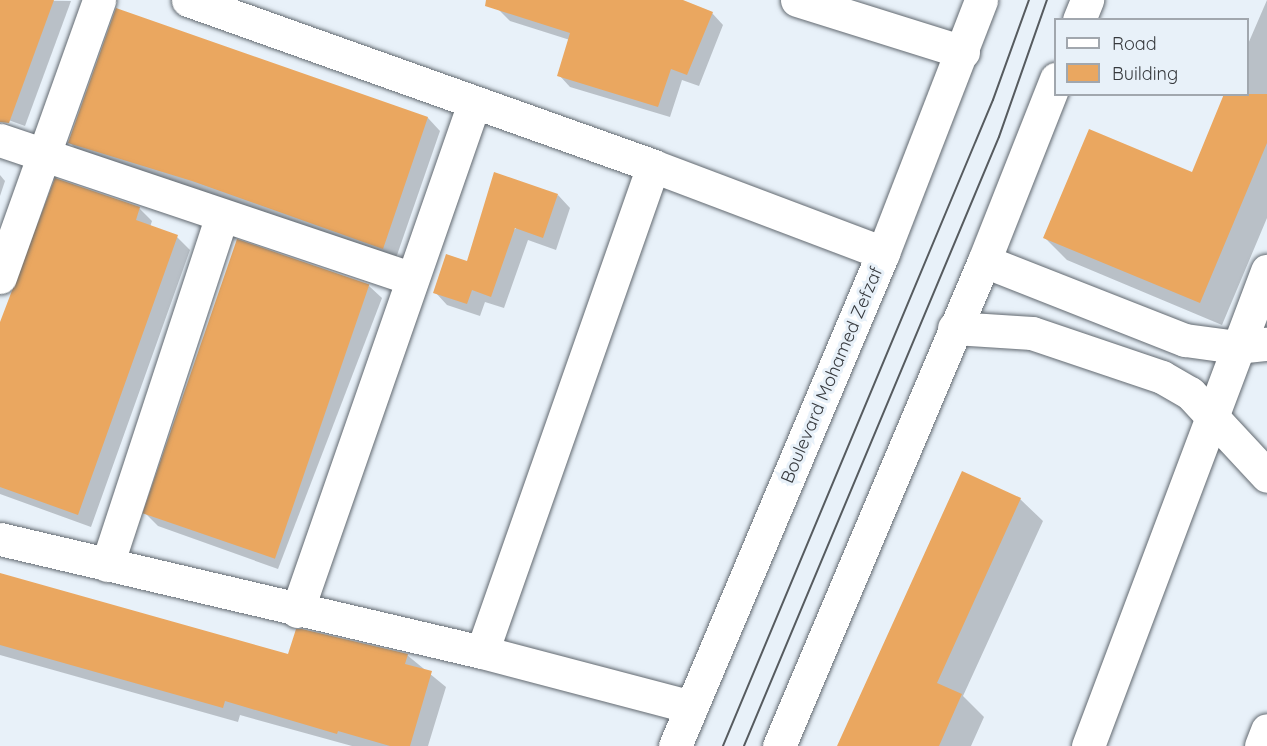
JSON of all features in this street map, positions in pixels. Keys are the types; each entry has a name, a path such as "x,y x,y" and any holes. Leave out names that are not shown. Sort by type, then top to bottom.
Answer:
{"street":[{"path":"0,278 99,0"},
{"path":"188,0 653,166 883,254"},
{"path":"797,0 963,52"},
{"name":"Boulevard Mohamed Zefzaf","path":"675,746 883,254 963,52 981,0"},
{"path":"1080,18 1087,0"},
{"path":"779,746 984,261 1054,85"},
{"path":"297,611 410,278 474,103"},
{"path":"0,140 410,278"},
{"path":"482,652 653,166"},
{"path":"107,565 222,215"},
{"path":"984,261 1163,333 1213,346 1252,346"},
{"path":"1088,746 1210,417 1252,346 1267,270"},
{"path":"954,328 1032,333 1130,364 1182,387 1267,476"},
{"path":"0,539 297,611 482,652 691,707"},
{"path":"1261,746 1267,730"}],"building":[{"path":"0,0 54,0 9,123 0,122"},
{"path":"486,0 683,0 713,12 687,75 671,69 658,107 557,76 570,33 485,6"},
{"path":"116,8 428,117 383,249 192,181 68,143"},
{"path":"1267,94 1267,143 1200,303 1043,238 1089,129 1192,172 1223,96"},
{"path":"494,172 558,194 543,238 515,228 491,297 472,290 467,304 433,293 446,254 467,261"},
{"path":"55,178 140,207 136,220 178,235 78,515 0,487 0,322"},
{"path":"237,239 369,285 275,559 143,513"},
{"path":"962,471 1021,498 937,683 962,694 939,746 837,746"},
{"path":"0,573 288,654 296,629 302,629 408,654 405,664 432,671 410,746 390,746 338,731 337,734 225,701 223,708 0,645"}],"tram line":[{"path":"723,746 993,100 1029,0"},
{"path":"744,746 999,137 1047,0"}]}
